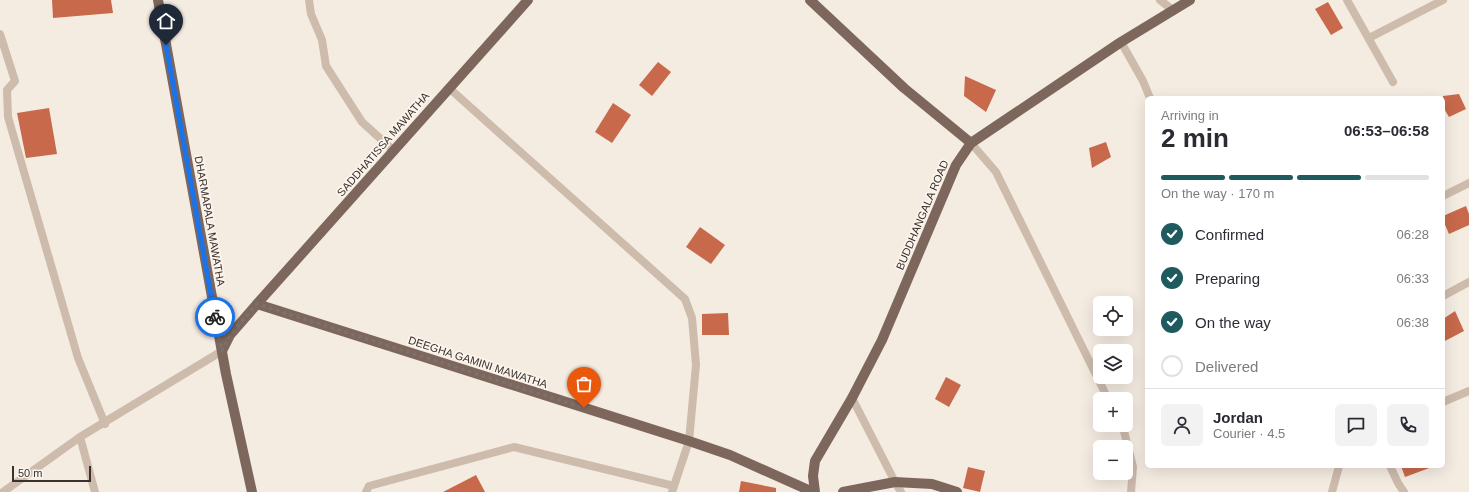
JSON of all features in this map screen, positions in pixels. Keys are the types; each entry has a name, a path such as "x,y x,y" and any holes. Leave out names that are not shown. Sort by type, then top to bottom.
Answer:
{"main road":[{"name":"DHARMAPALA MAWATHA","path":"158,0 206,271 234,415 252,492"},
{"name":"SADDHATISSA MAWATHA","path":"257,304 528,0"},
{"path":"810,0 904,88 971,143"},
{"name":"BUDDHANGALA ROAD","path":"814,492 812,476 815,461 852,398 882,340 956,165 971,143 1121,42 1190,0"},
{"path":"222,351 230,335 257,304"},
{"name":"DEEGHA GAMINI MAWATHA","path":"257,304 689,441 730,455 814,492"},
{"path":"843,492 894,482 932,484 957,492"}],"street":[{"path":"309,0 311,14 322,40 326,66 362,122 394,151"},
{"path":"1160,0 1174,11"},
{"path":"1347,0 1393,82"},
{"path":"1368,38 1443,0"},
{"path":"0,34 15,81 7,90 8,117 78,358 105,424"},
{"path":"1121,42 1143,81 1149,96"},
{"path":"366,492 369,486 514,447 673,489 689,441 696,365 692,318 684,299 449,88"},
{"path":"971,143 996,172 1105,392"},
{"path":"1445,195 1469,183"},
{"path":"1445,295 1469,282"},
{"path":"3,492 80,437 105,424 222,351"},
{"path":"1445,401 1469,391"},
{"path":"852,398 894,482 901,492"},
{"path":"1124,432 1133,467 1131,492"},
{"path":"80,437 95,492"},
{"path":"1332,492 1338,468"},
{"path":"1391,468 1404,492"}],"building":[{"path":"52,0 111,0 113,13 53,18"},
{"path":"1328,2 1343,28 1331,35 1315,9"},
{"path":"658,62 671,72 652,96 639,85"},
{"path":"965,76 996,90 986,112 964,96"},
{"path":"1459,94 1466,109 1449,117 1445,110 1445,96 1443,96"},
{"path":"613,103 631,115 612,143 595,132"},
{"path":"49,108 57,154 26,158 17,113"},
{"path":"1106,142 1111,157 1092,168 1089,148"},
{"path":"1466,206 1469,214 1469,225 1449,234 1445,225 1445,215"},
{"path":"700,227 725,245 711,264 686,247"},
{"path":"1455,311 1464,331 1445,341 1445,318"},
{"path":"728,313 729,335 702,335 702,314"},
{"path":"946,377 961,385 949,407 935,399"},
{"path":"968,467 985,471 980,492 963,488"},
{"path":"1402,468 1429,468 1405,477"},
{"path":"476,475 485,492 443,492"},
{"path":"741,481 776,488 776,492 739,492"}],"way so far":[{"path":"215,317 222,351 230,335 257,304 584,408"}],"route":[{"path":"166,45 215,317"}]}
